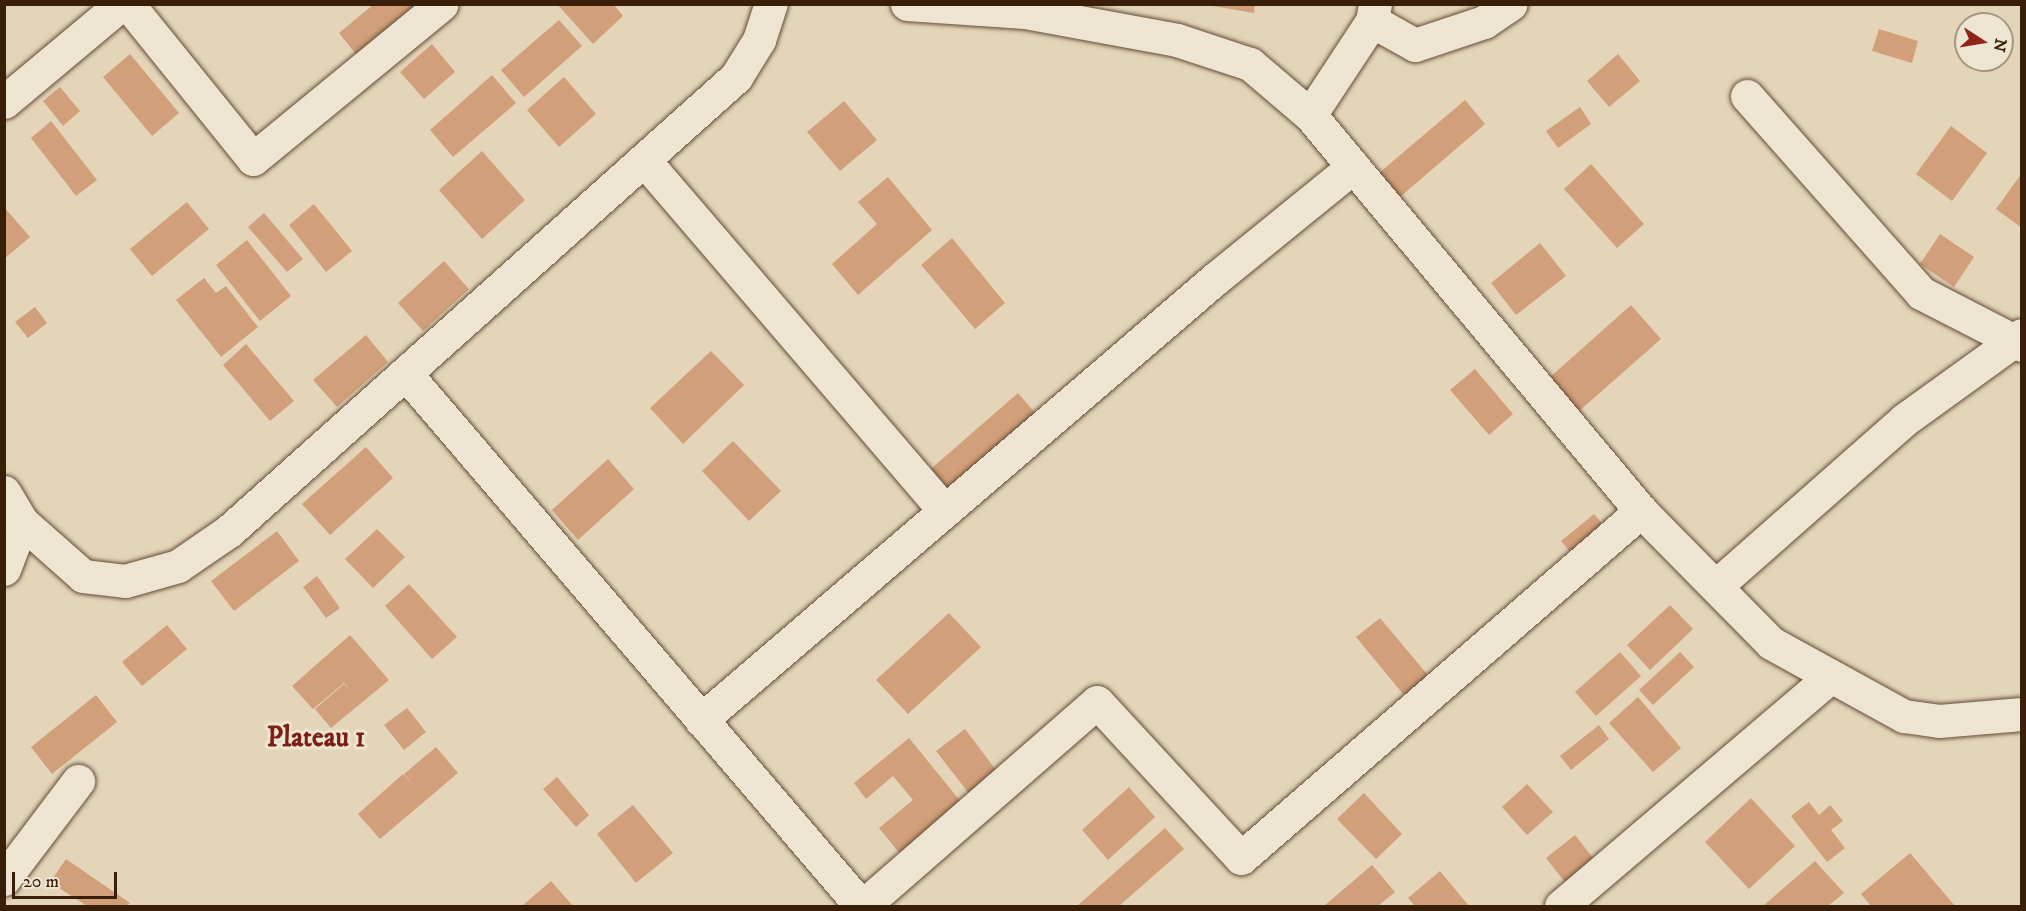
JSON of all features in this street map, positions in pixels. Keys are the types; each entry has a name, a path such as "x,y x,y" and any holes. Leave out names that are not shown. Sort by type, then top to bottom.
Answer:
{"street":[{"path":"4,102 121,4"},
{"path":"128,4 253,159 442,4"},
{"path":"4,492 22,522 83,576 125,581 178,566 230,531 736,77 759,40 771,4"},
{"path":"906,4 1025,8 1221,52 1250,64 1310,115 1641,511 1717,585 1771,643 1904,716 1939,721 2022,714"},
{"path":"1310,115 1374,13 1415,45 1484,22 1511,4"},
{"path":"1717,585 1904,420 2020,341 1921,293 1747,96"},
{"path":"644,160 945,510"},
{"path":"701,720 945,510 1353,167"},
{"path":"406,374 862,906 1097,702 1241,858 1641,511"},
{"path":"4,569 22,522"},
{"path":"1561,906 1830,677"},
{"path":"4,879 78,781"}],"building":[{"path":"374,4 424,4 363,63 339,33"},
{"path":"557,4 613,4 623,16 593,44"},
{"path":"1201,4 1255,4 1254,13"},
{"path":"559,20 582,46 524,97 501,70"},
{"path":"1879,29 1918,41 1912,63 1872,51"},
{"path":"432,44 455,72 424,99 400,72"},
{"path":"130,54 179,113 152,136 103,77"},
{"path":"1618,54 1640,81 1609,107 1587,81"},
{"path":"492,75 516,103 453,157 430,130"},
{"path":"564,77 596,114 559,147 527,110"},
{"path":"60,87 80,111 63,126 43,101"},
{"path":"1465,100 1485,124 1400,197 1379,173"},
{"path":"844,101 877,140 840,171 807,132"},
{"path":"1580,107 1591,124 1558,148 1546,131"},
{"path":"51,121 97,180 76,196 31,138"},
{"path":"1951,126 1987,153 1952,201 1916,174"},
{"path":"482,151 525,200 482,239 439,190"},
{"path":"1591,164 1644,224 1617,248 1564,189"},
{"path":"2022,173 2022,228 1996,209"},
{"path":"888,177 932,230 858,295 832,264 877,224 858,202"},
{"path":"187,202 209,229 152,276 130,249"},
{"path":"314,204 352,251 326,272 289,225"},
{"path":"4,207 30,237 4,259"},
{"path":"264,213 303,259 287,272 248,227"},
{"path":"1940,234 1974,257 1954,287 1920,264"},
{"path":"952,238 1005,303 975,329 921,265"},
{"path":"247,240 291,296 260,321 216,265"},
{"path":"1540,243 1566,276 1516,315 1491,283"},
{"path":"444,261 469,289 423,331 398,303"},
{"path":"204,278 216,293 226,286 258,327 221,357 176,300"},
{"path":"1631,305 1661,339 1578,412 1549,378"},
{"path":"35,307 47,323 28,338 15,322"},
{"path":"366,335 388,362 337,407 313,380"},
{"path":"246,344 294,401 270,421 223,365"},
{"path":"711,351 744,385 683,444 650,408"},
{"path":"1475,369 1513,414 1489,435 1450,390"},
{"path":"1018,393 1042,421 949,501 925,474"},
{"path":"733,441 781,491 749,521 702,471"},
{"path":"366,447 393,478 330,535 302,504"},
{"path":"608,459 634,489 578,540 552,510"},
{"path":"1594,514 1608,531 1576,559 1561,541"},
{"path":"377,529 405,557 373,588 345,559"},
{"path":"277,531 299,561 234,611 211,581"},
{"path":"317,576 340,608 326,618 303,587"},
{"path":"409,584 457,637 432,659 385,606"},
{"path":"1670,605 1693,629 1650,670 1627,645"},
{"path":"949,613 981,647 908,714 876,680"},
{"path":"1380,618 1432,680 1408,700 1356,637"},
{"path":"167,625 187,649 142,686 122,662"},
{"path":"350,635 389,680 331,728 315,709 344,684 352,692 344,683 313,709 292,686"},
{"path":"1620,652 1641,676 1596,716 1575,692"},
{"path":"1680,652 1694,667 1653,705 1639,690"},
{"path":"96,695 117,722 52,774 31,747"},
{"path":"1638,697 1681,748 1653,772 1609,723"},
{"path":"407,708 426,732 404,750 384,725"},
{"path":"1599,725 1609,739 1571,770 1560,756"},
{"path":"965,729 1002,778 974,800 936,751"},
{"path":"909,738 966,808 905,860 879,828 913,800 893,776 866,799 854,783"},
{"path":"436,747 458,773 380,839 358,814 403,774 413,784 404,774"},
{"path":"557,777 589,815 576,827 543,789"},
{"path":"1527,784 1553,812 1527,835 1502,807"},
{"path":"1129,787 1155,817 1108,860 1082,830"},
{"path":"1364,793 1402,834 1376,859 1337,819"},
{"path":"1751,798 1795,846 1749,889 1705,842"},
{"path":"1809,802 1819,815 1830,805 1843,821 1831,830 1845,848 1827,862 1791,816"},
{"path":"633,805 673,853 636,883 597,834"},
{"path":"1165,828 1184,849 1119,906 1077,906"},
{"path":"1575,835 1597,863 1568,886 1546,858"},
{"path":"1910,853 1955,906 1871,906 1861,894"},
{"path":"66,859 130,903 127,906 87,906 50,882"},
{"path":"1815,861 1844,893 1828,906 1763,906"},
{"path":"1372,865 1395,892 1378,906 1324,906"},
{"path":"1440,871 1469,906 1415,906 1408,898"},
{"path":"551,881 573,906 522,906"}],"district":[{"name":"Plateau 1","path":"316,738"}]}
